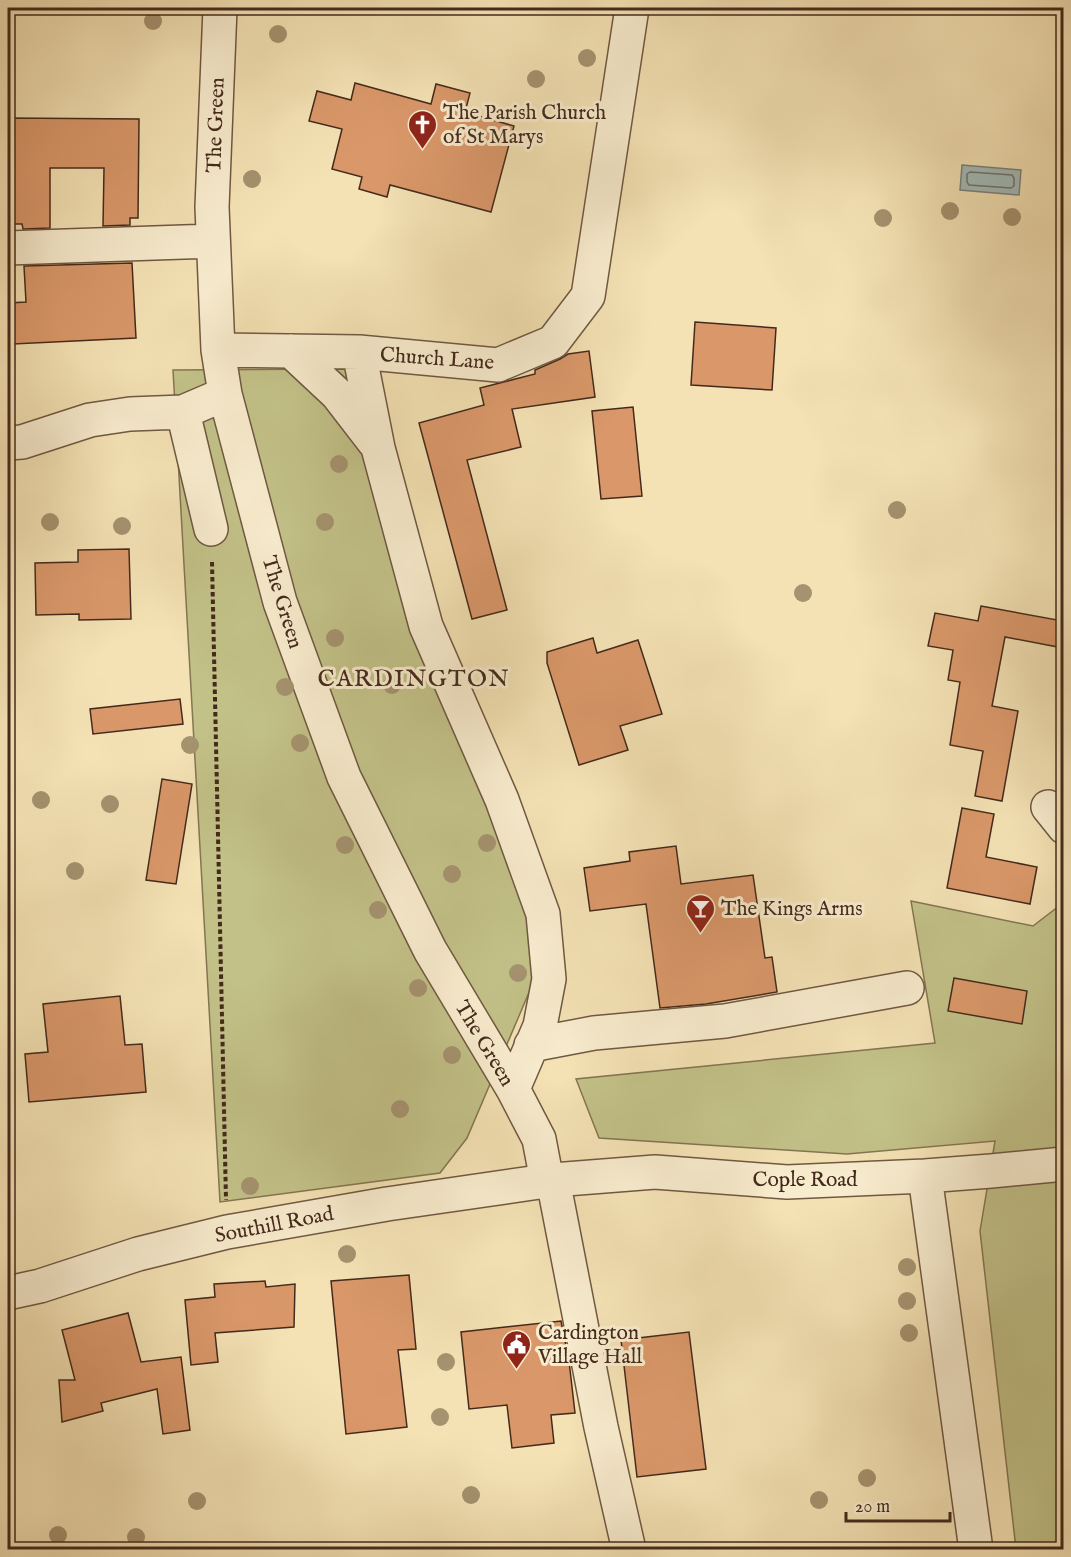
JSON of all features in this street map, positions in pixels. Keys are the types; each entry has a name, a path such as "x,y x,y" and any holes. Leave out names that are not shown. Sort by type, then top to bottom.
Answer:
{"street":[{"name":"The Green","path":"220,8 212,207 218,350 225,393 280,602 344,777 430,950 513,1089 539,1139 629,1550"},
{"name":"Church Lane","path":"218,350 359,352 498,365 553,342 588,296 632,8"},
{"path":"8,248 213,241"},
{"path":"291,351 337,394 378,448"},
{"path":"359,352 378,448 426,626 502,800 543,914 549,979 540,1026 513,1089"},
{"path":"8,443 22,442 90,420 129,414 183,412 225,393"},
{"path":"183,412 211,528"},
{"path":"531,1045 594,1033 726,1021 907,988"},
{"name":"Cople Road","path":"550,1181 655,1173 787,1182 991,1172 1064,1164"},
{"path":"925,1176 975,1550"},
{"name":"Southill Road","path":"8,1293 40,1286 138,1254 227,1232 387,1204 550,1181"}],"path":[{"path":"211,528 227,1232"}],"shaded area":[{"path":"350,369 534,917 539,969 467,1138 440,1173 220,1202 173,370"},
{"path":"911,901 1033,926 1063,903 1063,1549 1016,1549 980,1231 995,1141 847,1154 599,1138 576,1079 935,1043"}],"water":[{"path":"962,165 1021,170 1019,195 960,190"}],"building":[{"name":"The Parish Church of St Marys","path":"355,83 431,104 436,84 470,93 465,112 514,126 491,212 390,185 387,197 359,189 362,177 332,169 342,129 309,121 317,91 351,100"},
{"path":"8,118 139,119 138,218 130,218 130,225 103,226 104,168 50,168 50,228 23,229 22,224 11,224"},
{"path":"132,263 136,338 13,344 12,330 8,330 8,303 26,302 24,266"},
{"path":"695,322 776,328 772,390 691,385"},
{"path":"589,351 595,397 512,409 521,447 467,460 507,610 472,619 419,423 484,405 480,388 535,374 535,370 568,354"},
{"path":"633,407 642,496 601,499 592,411"},
{"path":"129,549 131,619 79,620 79,614 36,615 35,563 78,562 78,550"},
{"path":"981,606 1063,621 1058,647 1005,637 992,706 1018,711 1002,801 975,796 983,751 950,745 960,682 948,680 953,650 928,646 935,613 978,621"},
{"path":"593,638 597,653 638,640 662,714 620,726 628,750 579,765 547,663 547,652"},
{"path":"180,699 183,724 93,734 90,709"},
{"path":"162,779 192,784 176,884 146,880"},
{"path":"962,808 994,814 986,857 1037,867 1030,904 947,888"},
{"name":"The Kings Arms","path":"676,846 681,884 753,875 765,958 772,957 777,992 706,1004 660,1008 646,904 590,911 584,868 630,861 629,852"},
{"path":"954,978 1027,991 1022,1024 948,1011"},
{"path":"120,996 125,1045 142,1044 146,1092 29,1102 25,1054 48,1052 43,1004"},
{"path":"409,1275 416,1349 398,1350 407,1427 346,1434 331,1281"},
{"path":"265,1281 266,1287 295,1284 294,1327 215,1333 218,1362 191,1365 185,1300 215,1297 214,1284"},
{"path":"128,1313 141,1362 181,1357 190,1430 163,1434 157,1389 101,1403 103,1411 62,1422 59,1380 75,1380 62,1330"},
{"name":"Cardington Village Hall","path":"561,1321 569,1361 575,1413 551,1415 554,1443 512,1448 507,1405 469,1409 461,1332"},
{"path":"689,1332 706,1469 637,1477 621,1340"}],"place":[{"name":"The Parish Church of St Marys","path":"422,150"},
{"name":"The Kings Arms","path":"700,934"},
{"name":"Cardington Village Hall","path":"517,1370"}],"district":[{"name":"CARDINGTON","path":"414,678"}]}
